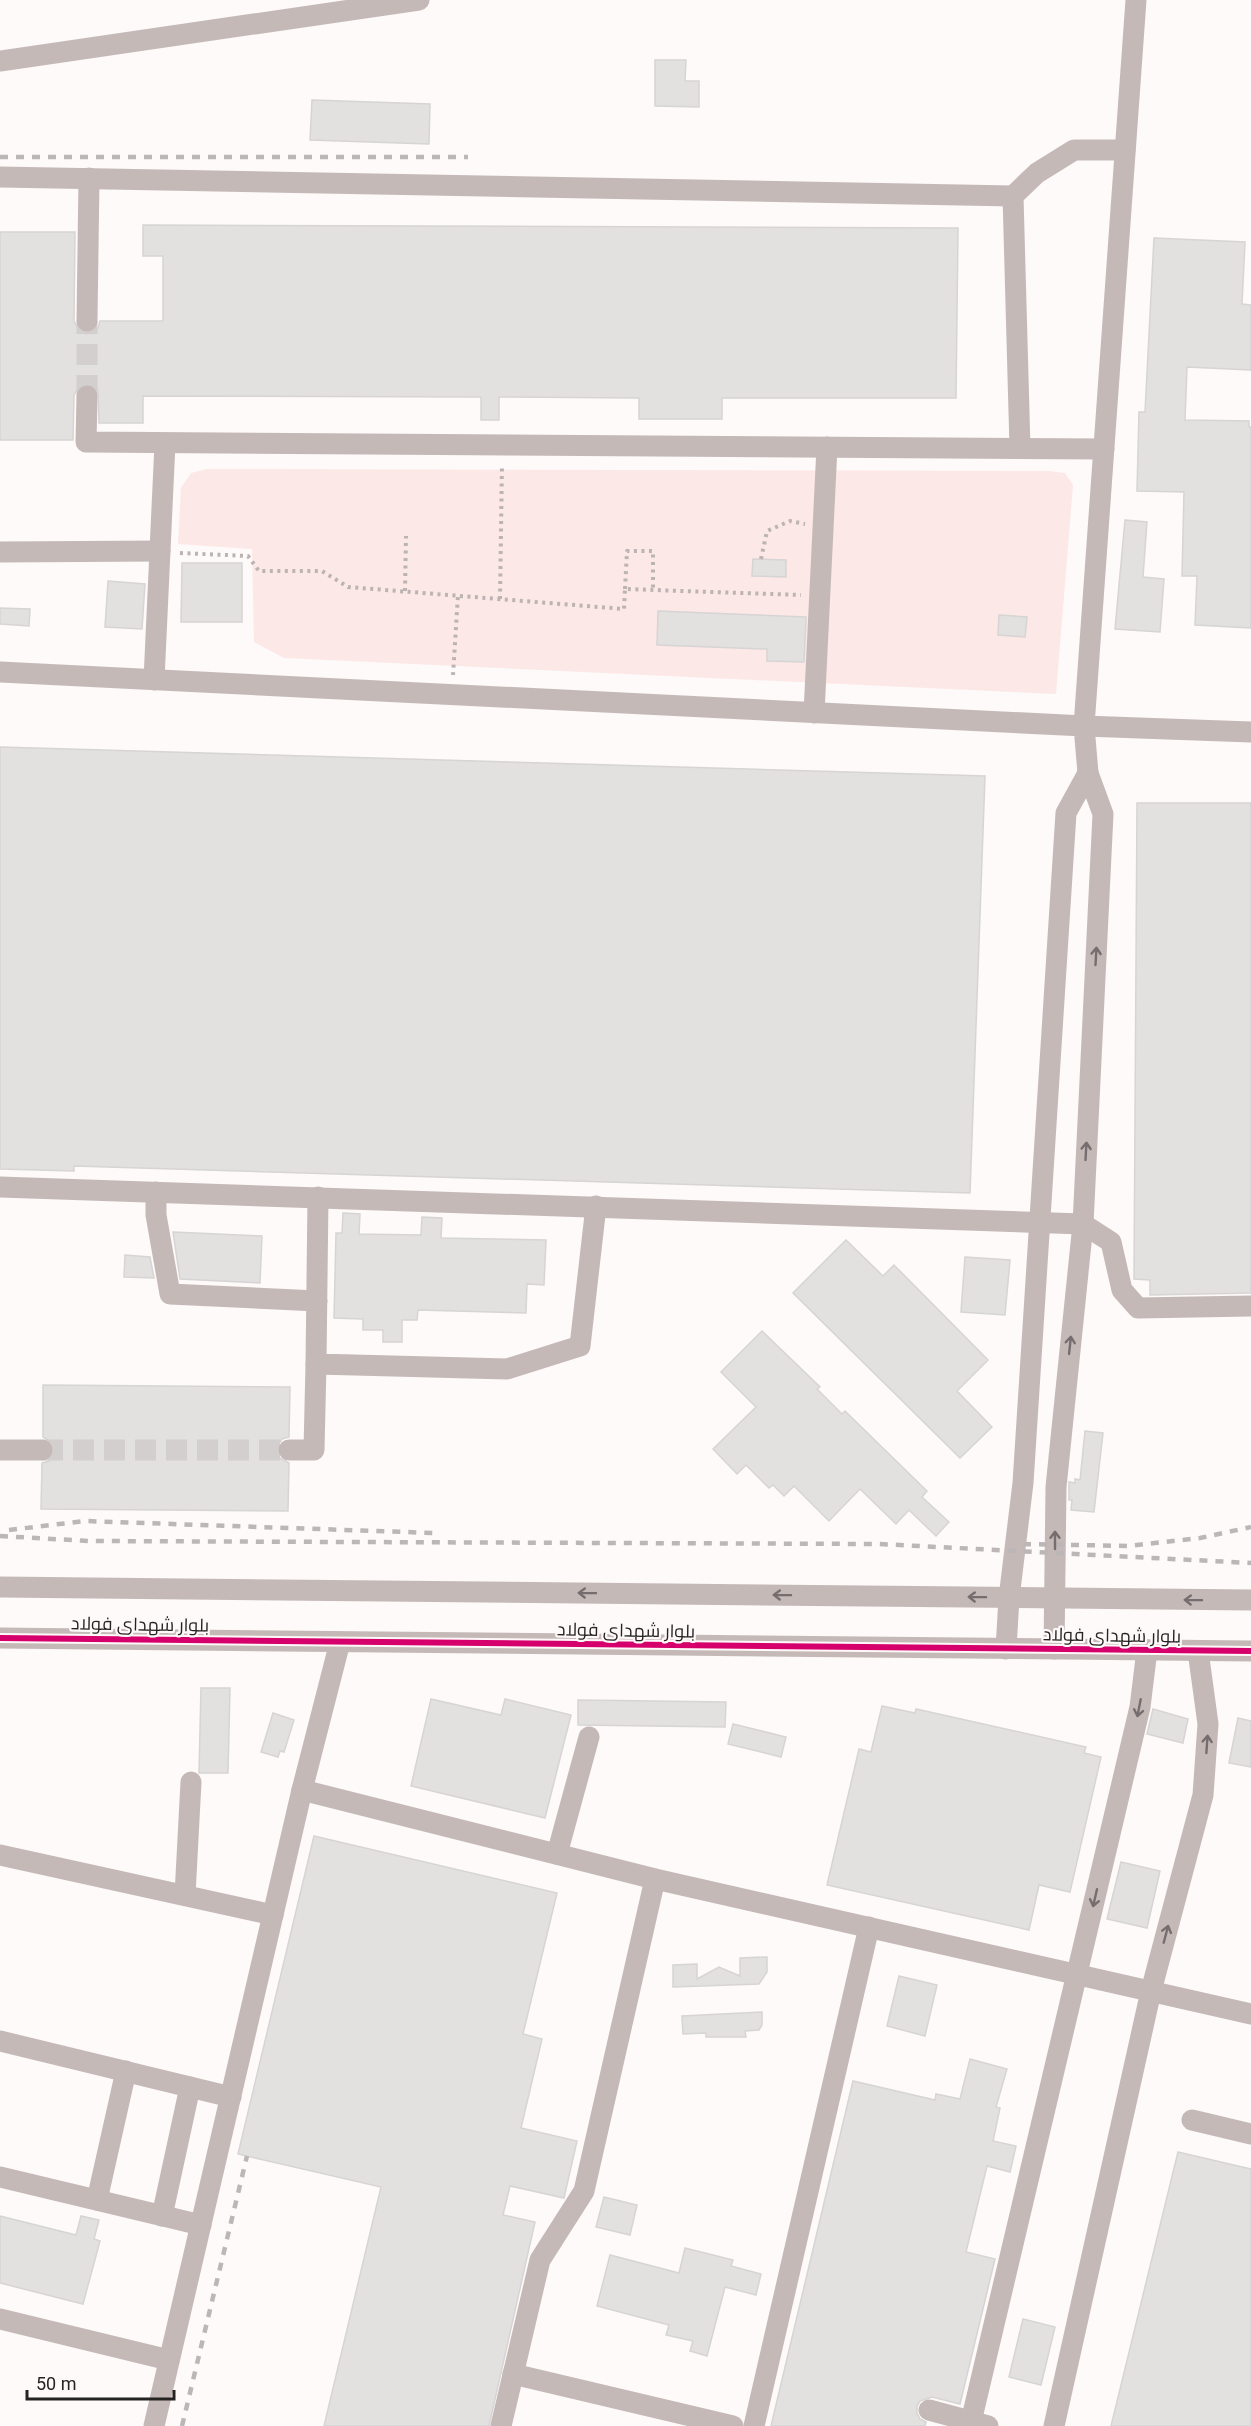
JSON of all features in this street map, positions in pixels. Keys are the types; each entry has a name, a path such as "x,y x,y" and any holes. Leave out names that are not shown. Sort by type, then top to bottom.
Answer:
{"street":[{"path":"0,61 419,0"},
{"path":"1054,1649 1056,1487 1083,1224 1103,814 1088,773 1084,726 1136,0"},
{"path":"0,177 1013,196 1037,174 1074,150 1125,150"},
{"path":"87,321 89,178"},
{"path":"1013,196 1020,448"},
{"path":"87,396 86,442 1104,449"},
{"path":"154,680 165,443"},
{"path":"814,713 827,447"},
{"path":"0,552 160,551"},
{"path":"0,672 1084,726 1251,732"},
{"path":"1006,1649 1009,1598 1023,1483 1066,813 1088,773"},
{"path":"0,1187 1083,1224 1111,1242 1122,1290 1138,1308 1251,1306"},
{"path":"156,1192 156,1215 170,1294 317,1301"},
{"path":"289,1450 314,1450 318,1197"},
{"path":"316,1364 507,1369 580,1346 596,1206"},
{"path":"0,1450 42,1450"},
{"name":"بلوار شهدای فولاد","path":"0,1587 1251,1600"},
{"name":"بلوار شهدای فولاد","path":"0,1638 1251,1651"},
{"path":"154,2426 302,1790 340,1642"},
{"path":"929,2410 976,2424 1077,1974 1140,1707 1147,1650"},
{"path":"1054,2426 1151,1991 1203,1796 1208,1724 1198,1651"},
{"path":"557,1854 590,1737"},
{"path":"185,1895 191,1782"},
{"path":"302,1790 655,1879 1251,2014"},
{"path":"0,1855 273,1915"},
{"path":"501,2426 540,2260 584,2191 655,1879"},
{"path":"754,2426 869,1927"},
{"path":"0,2041 231,2097"},
{"path":"97,2200 126,2072"},
{"path":"162,2216 190,2087"},
{"path":"1192,2120 1251,2134"},
{"path":"0,2177 201,2225"},
{"path":"0,2319 169,2360"},
{"path":"513,2374 733,2426"}],"path":[{"path":"500,599 502,445"},
{"path":"761,559 767,531 790,521 823,527"},
{"path":"405,591 406,536"},
{"path":"160,551 248,556 259,571 322,572 348,587 624,609 627,551 653,551 653,590"},
{"path":"625,589 820,595"},
{"path":"452,695 458,595"}],"shaded area":[{"path":"207,469 1048,471 1065,473 1073,485 1056,694 284,658 254,642 252,549 178,544 181,488 191,473"}],"building":[{"path":"655,60 686,60 685,81 699,81 699,107 655,106"},
{"path":"312,100 430,104 429,144 310,140"},
{"path":"143,225 958,228 956,398 722,398 722,419 639,419 639,398 499,397 499,420 481,420 481,397 143,396 143,423 99,423 98,390 94,385 87,383 80,385 74,395 73,440 0,440 0,232 75,232 74,321 80,332 87,334 98,328 100,321 163,321 163,256 143,256"},
{"path":"1154,238 1245,242 1242,304 1251,305 1251,370 1187,367 1185,420 1249,421 1249,427 1251,427 1251,628 1195,625 1197,576 1182,576 1184,492 1137,491 1139,412 1145,412"},
{"path":"1125,520 1147,522 1143,577 1164,579 1160,632 1115,629"},
{"path":"753,559 786,560 786,577 752,576"},
{"path":"182,563 242,563 242,622 181,622"},
{"path":"108,581 145,584 142,629 105,627"},
{"path":"0,608 30,609 29,626 0,624"},
{"path":"658,611 806,617 804,662 767,661 767,649 657,645"},
{"path":"999,615 1027,617 1025,637 998,635"},
{"path":"0,747 985,776 970,1193 74,1166 74,1171 0,1169"},
{"path":"1137,803 1251,803 1251,1293 1150,1295 1150,1280 1134,1279"},
{"path":"343,1213 360,1214 359,1234 421,1235 422,1217 442,1218 441,1238 546,1240 544,1285 527,1284 526,1313 418,1310 417,1320 402,1320 402,1342 383,1342 383,1330 363,1330 363,1319 334,1318 336,1233 342,1233"},
{"path":"173,1232 262,1236 260,1283 180,1279"},
{"path":"846,1240 883,1276 894,1265 988,1360 957,1391 992,1427 960,1458 793,1293"},
{"path":"125,1255 150,1257 154,1278 124,1277"},
{"path":"965,1257 1010,1260 1005,1315 961,1312"},
{"path":"762,1331 820,1387 817,1389 842,1414 845,1411 927,1491 922,1497 949,1522 936,1536 909,1510 896,1524 860,1489 829,1521 794,1486 784,1496 773,1485 769,1488 746,1465 737,1474 713,1449 756,1407 721,1372"},
{"path":"43,1385 290,1387 289,1437 282,1439 276,1449 278,1457 289,1463 288,1511 41,1509 42,1463 49,1461 55,1451 53,1443 43,1437"},
{"path":"1085,1431 1103,1433 1094,1512 1071,1510 1072,1500 1069,1500 1069,1482 1075,1483 1075,1479 1080,1480"},
{"path":"201,1688 230,1688 228,1773 199,1773"},
{"path":"431,1699 501,1715 505,1699 571,1715 545,1818 411,1786"},
{"path":"578,1700 726,1702 725,1727 578,1725"},
{"path":"882,1706 915,1713 916,1709 1086,1747 1084,1753 1101,1757 1070,1892 1039,1885 1029,1930 827,1885 859,1749 871,1752"},
{"path":"1153,1709 1188,1719 1183,1743 1147,1734"},
{"path":"273,1713 294,1720 284,1752 280,1751 278,1757 261,1752"},
{"path":"1238,1718 1251,1721 1251,1767 1229,1763"},
{"path":"733,1724 786,1737 781,1757 728,1744"},
{"path":"314,1836 557,1893 523,2034 542,2039 521,2128 577,2141 564,2198 510,2186 503,2215 535,2222 489,2426 324,2426 381,2187 238,2154"},
{"path":"1121,1862 1160,1871 1147,1928 1107,1919"},
{"path":"767,1957 767,1972 759,1984 673,1987 673,1965 697,1964 697,1979 719,1967 740,1976 740,1958"},
{"path":"899,1976 937,1985 925,2036 887,2026"},
{"path":"762,2012 762,2025 759,2030 745,2031 746,2037 706,2037 706,2033 683,2034 682,2016"},
{"path":"970,2059 1007,2069 996,2107 1000,2108 993,2141 1016,2146 1010,2172 987,2166 966,2252 995,2259 960,2404 932,2397 920,2401 917,2413 920,2419 926,2422 925,2426 771,2426 853,2081 935,2100 936,2094 960,2099"},
{"path":"1178,2152 1251,2169 1251,2426 1111,2426"},
{"path":"604,2197 637,2205 630,2235 596,2227"},
{"path":"0,2216 76,2235 81,2216 99,2220 94,2239 100,2241 83,2304 0,2283"},
{"path":"685,2248 733,2260 731,2266 761,2274 756,2295 725,2287 707,2356 690,2351 693,2341 666,2335 669,2325 597,2306 610,2255 679,2273"},
{"path":"1023,2319 1055,2327 1041,2385 1009,2377"}],"tunnel":[{"path":"87,321 87,396"},
{"path":"42,1450 289,1450"}],"railway":[{"path":"0,157 468,157"},
{"path":"9,1530 85,1521 434,1533"},
{"path":"1023,1544 1128,1546 1200,1538 1251,1527"},
{"path":"0,1536 89,1541 879,1544 1251,1563"},
{"path":"182,2426 247,2156"}],"cycle path":[{"path":"0,1638 1251,1651"}]}
